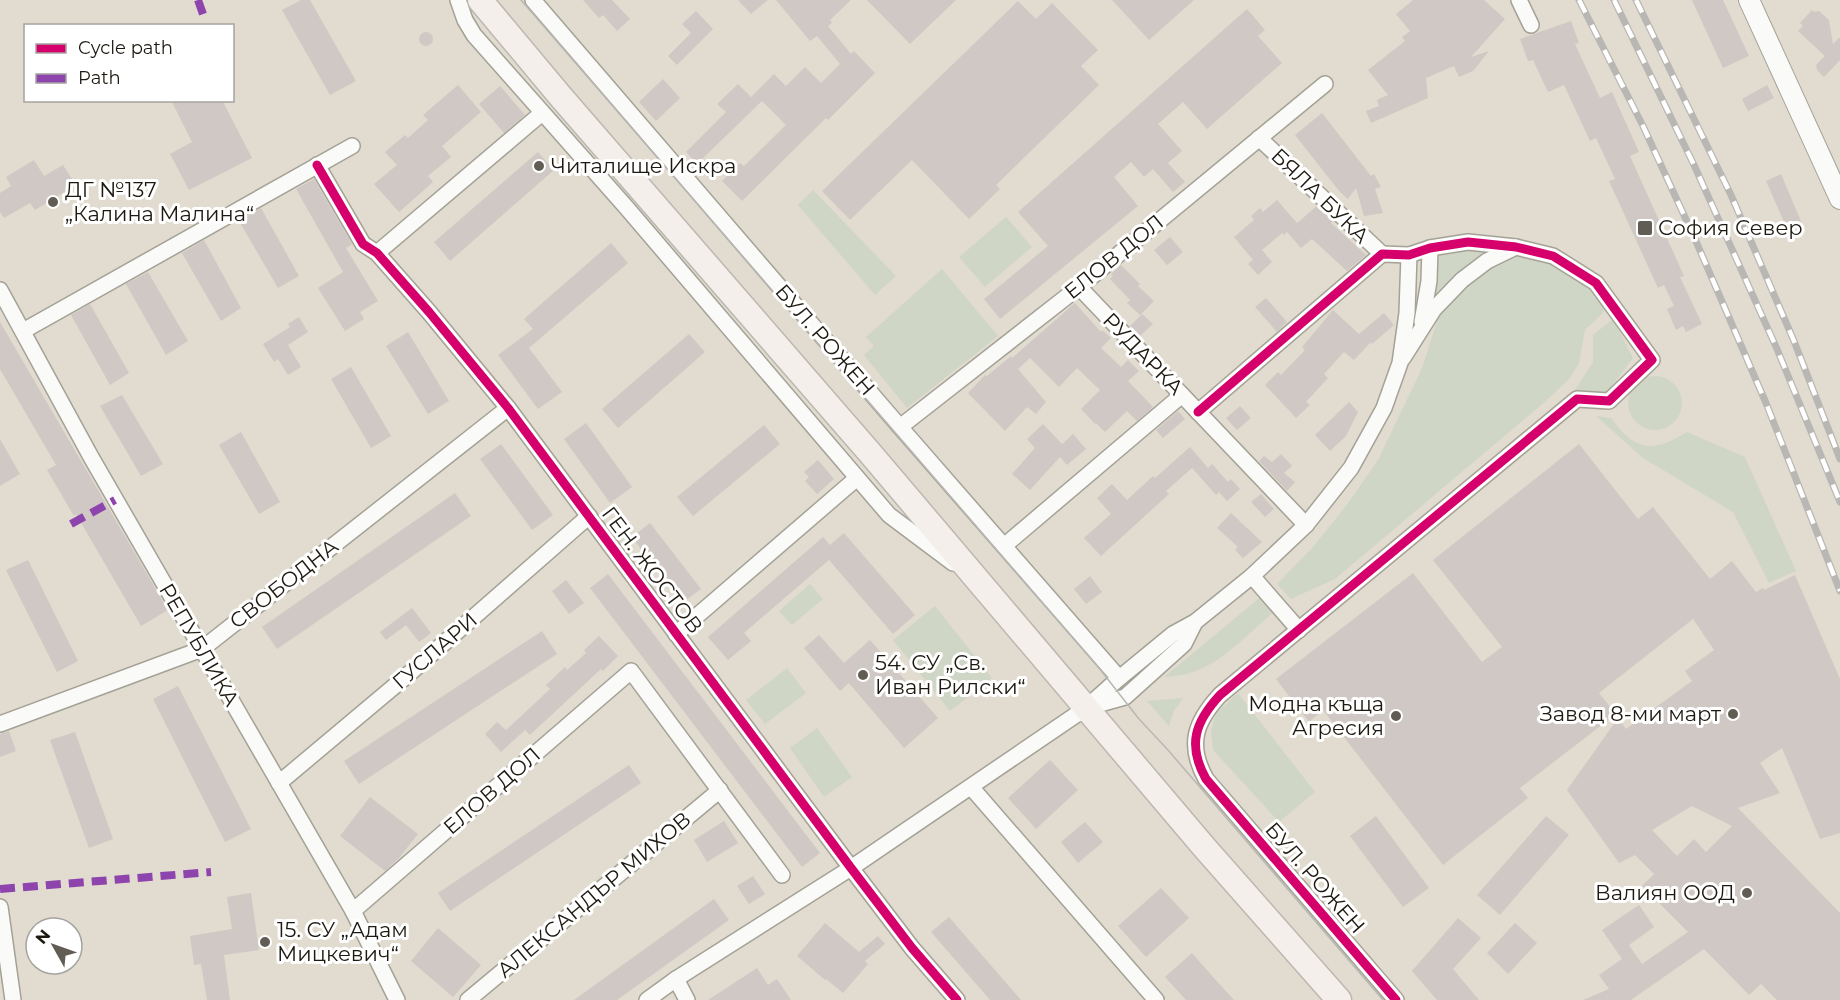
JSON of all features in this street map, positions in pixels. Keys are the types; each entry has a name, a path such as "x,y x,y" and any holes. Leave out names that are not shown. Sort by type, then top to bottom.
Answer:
{"main road":[{"name":"БУЛ. РОЖЕН","path":"480,0 1204,847 1340,1000"}],"street":[{"name":"БУЛ. РОЖЕН","path":"458,0 465,20 474,35 626,207 889,515 980,583"},
{"name":"БУЛ. РОЖЕН","path":"532,0 1119,678"},
{"path":"1519,0 1530,25"},
{"path":"1749,0 1840,199"},
{"name":"ЕЛОВ ДОЛ","path":"900,427 1079,287 1325,84"},
{"path":"377,253 542,113"},
{"name":"БЯЛА БУКА","path":"1259,138 1382,254"},
{"path":"23,331 352,146"},
{"name":"ГЕН. ЖОСТОВ","path":"317,165 363,244 377,253 508,408 851,868 912,948 957,1000"},
{"path":"1198,412 1382,254 1409,255 1430,248 1467,242 1516,247"},
{"name":"БУЛ. РОЖЕН","path":"1396,1000 1206,779 1198,765 1195,736 1208,708 1220,694 1577,399 1609,401 1652,360 1596,283 1553,256 1516,247"},
{"path":"1400,363 1434,309 1462,280 1487,261 1516,247"},
{"path":"1417,337 1430,281 1430,248"},
{"path":"647,1000 676,979 851,868 1086,708 1173,634 1196,622 1252,576 1306,525 1351,468 1384,408 1400,363 1407,313 1409,255"},
{"name":"РУДАРКА","path":"1079,287 1306,525"},
{"name":"РЕПУБЛИКА","path":"0,290 90,457 353,911 397,1000"},
{"path":"1004,546 1182,395"},
{"name":"СВОБОДНА","path":"0,724 201,649 508,408"},
{"path":"676,634 857,478"},
{"name":"ГУСЛАРИ","path":"279,783 403,679 589,516"},
{"path":"1252,576 1299,630"},
{"path":"1086,708 1125,697 1185,644 1196,622"},
{"name":"ЕЛОВ ДОЛ","path":"353,911 631,670 720,790"},
{"path":"971,787 1156,1000"},
{"path":"720,790 782,875"},
{"name":"АЛЕКСАНДЪР МИХОВ","path":"468,1000 720,790"},
{"path":"0,907 13,1000"},
{"path":"676,979 687,1000"}],"green space":[{"path":"813,190 896,276 875,295 798,205"},
{"path":"1006,217 1032,247 985,287 959,257"},
{"path":"1469,248 1494,250 1462,272 1434,299 1438,255"},
{"path":"1510,255 1549,261 1587,284 1600,300 1604,312 1585,330 1579,363 1569,379 1335,579 1291,599 1277,584 1312,548 1346,506 1378,460 1422,368 1441,309 1462,286"},
{"path":"942,269 998,336 907,408 864,355 874,346 866,337"},
{"path":"1613,319 1633,358 1607,392 1592,396 1573,393 1593,362 1593,335"},
{"path":"1650,376 1660,376 1670,380 1678,388 1682,403 1678,418 1670,426 1660,430 1650,430 1640,426 1632,418 1628,408 1628,398 1632,388 1640,380"},
{"path":"1596,416 1611,418 1628,437 1645,446 1664,443 1687,432 1745,457 1796,571 1769,583 1733,512 1643,458"},
{"path":"810,584 823,599 792,625 779,611"},
{"path":"1263,595 1275,611 1237,644 1217,660 1196,671 1164,677"},
{"path":"935,606 992,678 950,711 893,640"},
{"path":"787,668 806,693 765,724 746,700"},
{"path":"1238,693 1315,792 1279,822 1213,750 1211,731 1216,713"},
{"path":"1183,698 1174,711 1169,726 1147,701"},
{"path":"817,728 852,777 824,797 790,748"}],"building":[{"path":"301,0 310,0 356,81 330,95 282,10"},
{"path":"583,0 612,0 630,19 617,31 603,15 599,18"},
{"path":"738,0 768,0 751,14"},
{"path":"776,0 851,0 830,20 832,23 828,26 851,54 854,51 875,73 742,201 722,181 740,163 744,166 786,125 762,101 697,164 686,152 726,112 717,104 738,84 751,97 774,74 786,86 805,67 821,83 840,64 817,36 810,41"},
{"path":"867,0 956,0 910,44"},
{"path":"1112,0 1194,0 1149,40"},
{"path":"1413,0 1484,0 1505,19 1471,57 1489,51 1473,71 1459,77 1454,66 1426,78 1428,98 1371,123 1366,111 1379,106 1377,100 1388,95 1368,70 1405,41 1402,37 1410,31 1396,14"},
{"path":"1692,0 1723,0 1749,56 1723,68"},
{"path":"1018,1 1036,19 1052,3 1098,50 1081,66 1099,85 996,185 1000,189 969,219 912,160 850,220 822,191"},
{"path":"1247,9 1265,30 1258,36 1282,63 1207,129 1183,102 1158,124 1182,151 1168,163 1185,182 1173,192 1153,169 1144,177 1131,162 1114,177 1138,206 1000,319 984,299 1048,246 1018,212"},
{"path":"1812,10 1819,11 1829,20 1833,44 1840,37 1840,60 1824,77 1817,70 1816,65 1825,56 1798,31 1803,26 1800,23"},
{"path":"696,11 713,29 677,65 668,56 691,33 682,24"},
{"path":"1571,21 1579,43 1575,44 1600,98 1612,92 1639,152 1630,156 1684,276 1680,277 1702,324 1686,332 1683,326 1676,330 1667,309 1674,306 1664,285 1658,288 1609,181 1615,179 1596,138 1590,141 1564,85 1548,92 1533,60 1528,61 1520,39"},
{"path":"426,32 431,34 433,39 431,44 426,46 421,44 419,39 421,34"},
{"path":"663,79 680,98 656,121 639,102"},
{"path":"458,85 481,112 442,146 451,157 428,176 433,182 399,212 374,184 397,165 385,152 405,135 408,138 428,120 423,115"},
{"path":"1767,85 1774,98 1748,111 1742,99"},
{"path":"500,86 525,115 504,133 479,104"},
{"path":"172,102 223,102 252,158 189,190 170,154 192,142"},
{"path":"1322,113 1371,176 1374,174 1381,187 1375,189 1383,213 1364,216 1356,188 1348,199 1295,135"},
{"path":"538,152 554,170 450,261 434,242"},
{"path":"34,160 44,176 63,165 76,185 35,210 30,203 4,218 0,212 0,193 11,186 6,177"},
{"path":"1781,174 1803,226 1788,231 1766,181"},
{"path":"314,179 352,244 346,248 378,301 360,312 364,319 345,331 318,288 343,272 296,189"},
{"path":"1277,200 1297,223 1317,206 1333,221 1331,223 1366,255 1347,271 1312,239 1301,248 1287,232 1284,235 1282,233 1262,250 1272,262 1258,275 1248,264 1253,260 1234,237 1254,220 1251,216 1260,208 1263,212"},
{"path":"261,208 299,276 278,288 239,221"},
{"path":"1170,237 1183,252 1167,265 1154,250"},
{"path":"204,240 241,308 221,321 182,253"},
{"path":"611,243 628,263 529,348 562,392 538,409 498,355 533,329 524,319"},
{"path":"1121,265 1154,301 1140,315 1127,303 1130,300 1110,279 1113,276 1111,274"},
{"path":"148,272 188,341 166,355 126,284"},
{"path":"1266,298 1287,322 1277,332 1255,307"},
{"path":"1075,303 1101,332 1102,330 1111,338 1101,348 1121,367 1128,360 1139,371 1128,381 1153,407 1137,421 1127,411 1105,432 1081,409 1100,390 1077,368 1059,387 1030,358 1018,369 1046,402 1036,414 1027,407 1005,431 968,393 985,375 987,376 1011,356 1012,358"},
{"path":"90,304 129,373 110,385 71,315"},
{"path":"1333,310 1359,334 1384,313 1394,325 1372,344 1371,342 1354,360 1344,352 1324,374 1328,378 1306,402 1310,405 1296,418 1265,385 1278,372 1281,375 1305,350 1302,347"},
{"path":"1142,314 1153,324 1140,336 1130,326"},
{"path":"299,317 308,332 288,345 301,367 288,375 278,359 274,362 263,344 290,327 288,324"},
{"path":"0,322 168,610 141,626 76,514 74,516 47,470 56,465 0,369"},
{"path":"408,332 449,401 428,414 386,346"},
{"path":"689,334 705,352 618,428 602,409"},
{"path":"351,367 391,436 371,448 331,379"},
{"path":"122,395 163,464 141,476 100,406"},
{"path":"1349,402 1358,412 1346,436 1330,451 1315,435"},
{"path":"1240,406 1251,418 1237,430 1226,418"},
{"path":"1178,411 1185,419 1163,438 1156,430"},
{"path":"586,423 632,487 610,503 564,439"},
{"path":"1043,424 1062,444 1073,434 1086,449 1067,465 1060,457 1030,490 1012,474 1035,448 1027,439"},
{"path":"764,425 780,444 693,516 677,497"},
{"path":"241,432 280,502 259,514 219,445"},
{"path":"0,439 20,474 0,486"},
{"path":"501,444 553,515 532,530 480,459"},
{"path":"1579,444 1638,519 1653,507 1710,579 1732,561 1756,592 1795,575 1840,679 1840,833 1820,839 1782,748 1760,763 1780,793 1738,808 1840,913 1840,1000 1777,1000 1761,984 1749,995 1704,949 1631,1000 1583,1000 1609,989 1599,975 1622,959 1602,930 1639,905 1654,927 1629,945 1642,964 1688,932 1642,886 1654,874 1635,855 1619,863 1567,790 1618,718 1626,729 1692,681 1685,671 1714,650 1693,619 1599,693 1616,714 1520,788 1528,798 1443,865 1323,710 1309,722 1276,679 1413,573 1482,662 1502,647 1433,560","holes":["1692,806 1732,826 1706,852 1694,839 1677,856 1652,830"]},
{"path":"1190,447 1208,468 1212,464 1228,482 1231,479 1240,489 1227,501 1219,492 1216,495 1192,468 1166,491 1169,494 1101,556 1084,538 1111,514 1097,498 1112,484 1127,500"},
{"path":"1281,454 1292,466 1284,473 1295,482 1287,491 1259,461 1264,456 1272,462"},
{"path":"818,460 834,479 817,494 805,481 809,477 804,472"},
{"path":"455,493 471,516 277,649 262,627"},
{"path":"1261,494 1274,509 1265,517 1251,502"},
{"path":"1231,513 1262,542 1243,558 1235,550 1238,547 1217,528"},
{"path":"650,523 701,589 682,603 632,537"},
{"path":"844,533 915,615 893,634 829,560 744,633 751,641 728,660 708,637 823,537 830,545"},
{"path":"28,560 78,661 57,672 6,570"},
{"path":"608,574 820,853 802,867 590,588"},
{"path":"1090,576 1102,592 1086,604 1074,589"},
{"path":"566,580 584,603 569,614 552,591"},
{"path":"412,608 431,633 419,642 406,625 386,640 380,632"},
{"path":"542,631 557,654 359,784 344,761"},
{"path":"819,635 844,663 870,640 938,718 904,748 849,683 840,691 804,648"},
{"path":"599,636 618,656 530,735 525,730 501,752 485,734 497,722 506,730 550,689 546,685 565,667 567,670 586,653 584,650"},
{"path":"178,686 251,829 225,842 153,699"},
{"path":"9,731 16,751 0,757 0,734"},
{"path":"75,732 113,839 89,848 50,740"},
{"path":"1050,760 1078,790 1036,829 1008,798"},
{"path":"629,765 641,783 450,911 438,893"},
{"path":"370,797 418,834 385,871 340,836"},
{"path":"1376,816 1429,888 1403,907 1350,836"},
{"path":"1546,816 1569,835 1500,915 1477,895"},
{"path":"724,821 738,843 707,862 694,840"},
{"path":"1085,822 1103,842 1078,863 1061,842"},
{"path":"753,876 765,894 749,904 737,886"},
{"path":"1161,888 1189,918 1146,957 1118,926"},
{"path":"251,893 259,950 224,955 230,1000 207,1000 201,964 194,965 190,936 232,929 227,897"},
{"path":"714,899 729,920 617,1000 574,1000"},
{"path":"949,917 1021,1000 990,1000 931,932"},
{"path":"1458,918 1481,938 1453,969 1479,1000 1437,1000 1412,971"},
{"path":"825,923 859,952 878,936 885,944 865,961 868,964 843,993 797,956"},
{"path":"1515,923 1537,943 1508,974 1487,953"},
{"path":"438,928 481,965 453,997 411,961"},
{"path":"1192,953 1234,1000 1186,1000 1165,977"},
{"path":"757,968 768,985 777,979 791,1000 708,1000"}],"tram line":[{"path":"521,0 1383,1000"}],"railway":[{"path":"1579,0 1643,126 1695,239 1766,403 1840,591"},
{"path":"1614,0 1694,165 1777,349 1840,502"},
{"path":"1636,0 1731,195 1794,341 1840,459"}],"marked path":[{"path":"198,0 204,17"},
{"path":"71,524 115,500"},
{"path":"0,889 211,872"}],"cycle path":[{"path":"317,165 363,244 377,253 508,408 851,868 912,948 957,1000"},
{"path":"1198,412 1382,254 1409,255 1430,248 1468,242 1516,247 1553,256 1596,283 1652,360 1609,401 1577,399 1220,695 1200,724 1195,745 1200,767 1206,779 1396,1000"}],"place":[{"name":"Читалище Искра","path":"539,166"},
{"name":"ДГ №137 „Калина Малина“","path":"53,202"},
{"name":"София Север","path":"1645,228"},
{"name":"54. СУ „Св. Иван Рилски“","path":"863,675"},
{"name":"Завод 8-ми март","path":"1733,714"},
{"name":"Модна къща Агресия","path":"1396,716"},
{"name":"Валиян ООД","path":"1747,893"},
{"name":"15. СУ „Адам Мицкевич“","path":"265,942"}]}
